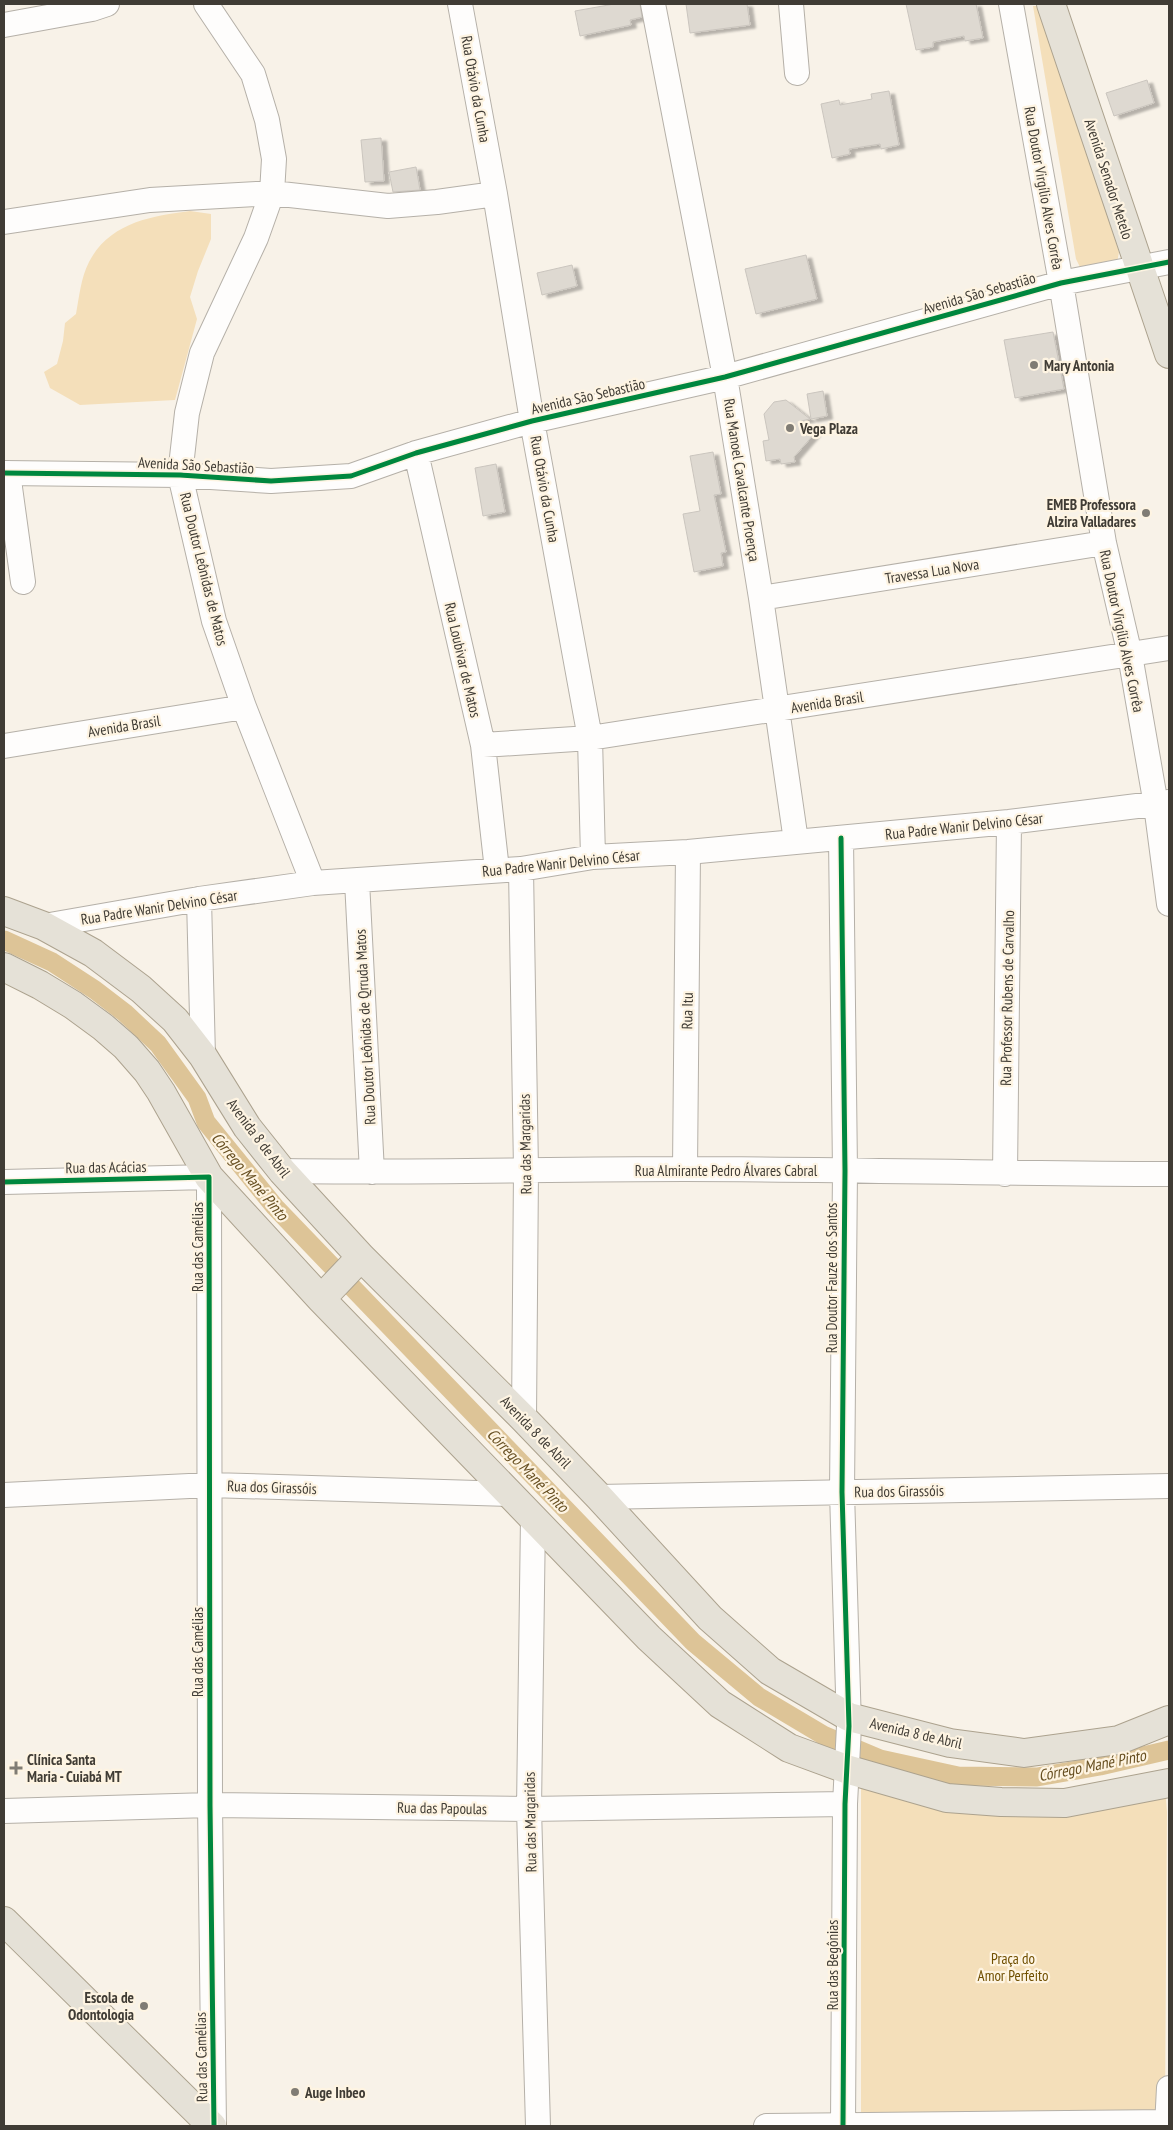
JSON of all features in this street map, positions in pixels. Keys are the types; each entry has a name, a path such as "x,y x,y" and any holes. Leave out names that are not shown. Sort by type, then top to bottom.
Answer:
{"main road":[{"name":"Avenida Senador Metelo","path":"1051,4 1169,354"},
{"name":"Avenida 8 de Abril","path":"4,911 44,926 93,954 141,989 174,1020 203,1056 247,1127 282,1171 340,1278 510,1494 649,1638 720,1704 788,1748 846,1764 947,1798 1001,1802 1065,1803 1169,1783"},
{"name":"Avenida 8 de Abril","path":"4,967 40,985 73,1005 126,1047 147,1071 161,1092 209,1177 524,1419 599,1497 710,1618 770,1671 849,1722 950,1743 1024,1752 1119,1740 1169,1720"},
{"path":"4,1922 213,2126"}],"street":[{"path":"4,25 92,10 107,4"},
{"name":"Rua Doutor Leônidas de Matos","path":"206,4 253,74 267,120 274,159 272,193 256,238 202,353 187,413 180,475 214,620 244,707 313,883"},
{"name":"Rua Otávio da Cunha","path":"460,4 495,194 532,421 590,738 594,856"},
{"name":"Rua Manoel Cavalcante Proença","path":"653,4 725,377 761,598 796,841"},
{"path":"791,4 797,73"},
{"name":"Rua Doutor Virgílio Alves Corrêa","path":"1011,4 1061,283 1104,543 1162,803 1169,904"},
{"path":"4,222 150,200 272,193 388,206 495,194"},
{"name":"Avenida São Sebastião","path":"6,473 180,475 271,481 351,476 416,453 532,421 725,377 1061,283 1169,262"},
{"name":"Rua Loubivar de Matos","path":"416,453 483,745 497,870"},
{"path":"6,473 23,582"},
{"name":"Travessa Lua Nova","path":"761,598 1104,543"},
{"name":"Avenida Brasil","path":"483,745 590,738 1169,648"},
{"name":"Avenida Brasil","path":"4,746 244,707"},
{"name":"Rua Padre Wanir Delvino César","path":"44,926 313,883 520,869 594,856 688,852 841,838 1009,822 1162,803"},
{"name":"Rua Professor Rubens de Carvalho","path":"1005,1174 1009,822"},
{"name":"Rua Doutor Fauze dos Santos","path":"841,838 845,1171 842,1492 849,1722 846,1764"},
{"name":"Rua Itu","path":"685,1169 688,852"},
{"name":"Rua das Margaridas","path":"520,869 526,1170 524,1419"},
{"name":"Rua Doutor Leônidas de Qrruda Matos","path":"357,881 372,1172"},
{"path":"199,900 203,1056"},
{"name":"Rua Almirante Pedro Álvares Cabral","path":"282,1171 685,1169 1005,1174 1169,1174"},
{"name":"Rua das Acácias","path":"4,1182 209,1177"},
{"name":"Rua das Camélias","path":"209,1177 210,1806 213,2126"},
{"name":"Rua dos Girassóis","path":"4,1495 210,1485 510,1494"},
{"name":"Rua dos Girassóis","path":"599,1497 1169,1486"},
{"name":"Rua das Margaridas","path":"533,1518 529,1809 538,2126"},
{"path":"845,1804 846,1764"},
{"name":"Rua das Papoulas","path":"4,1811 210,1806 529,1809 845,1804"},
{"name":"Rua das Begônias","path":"843,2125 845,1804"},
{"path":"766,2126 1167,2123 1169,2088"}],"green space":[{"path":"1033,6 1039,6 1119,252 1117,263 1081,269 1076,259"},
{"path":"190,211 211,214 211,239 190,297 197,319 175,400 80,405 50,388 44,372 57,364 65,323 76,314 84,274 97,249 119,230 132,224 146,219"},
{"name":"Praça do Amor Perfeito","path":"864,1782 939,1802 1161,1795 1166,1799 1165,2116 861,2117 861,1788"}],"building":[{"path":"614,4 640,4 642,17 630,20 631,25 580,36 575,11"},
{"path":"686,4 747,4 750,25 690,33"},
{"path":"906,4 976,4 983,38 965,41 964,36 933,42 933,47 916,50"},
{"path":"1147,80 1154,103 1114,116 1106,93"},
{"path":"889,91 899,145 881,149 880,144 849,149 850,154 832,158 821,104 839,100 840,105 872,99 871,94"},
{"path":"381,138 384,181 365,182 361,140"},
{"path":"416,167 420,190 393,192 389,172"},
{"path":"806,255 817,299 756,314 745,269"},
{"path":"572,265 577,286 542,295 537,273"},
{"name":"Mary Antonia","path":"1053,332 1064,389 1015,398 1004,340"},
{"path":"823,391 827,416 811,419 807,394"},
{"name":"Vega Plaza","path":"786,400 810,419 801,421 815,433 794,457 795,462 781,464 780,459 766,461 763,441 769,440 764,414 774,402"},
{"path":"713,452 721,494 714,495 726,552 721,553 723,566 694,572 683,514 700,511 690,456"},
{"path":"496,464 505,512 483,516 475,468"}],"waterway":[{"name":"Córrego Mané Pinto","path":"4,940 52,962 95,990 125,1013 158,1044 197,1098 206,1122 275,1207 693,1642 759,1697 823,1735 880,1759 958,1776 1037,1777 1100,1766 1169,1750"}],"cycle path":[{"path":"4,473 180,475 271,481 351,476 416,453 532,421 725,377 1061,283 1169,262"},
{"path":"841,838 845,1171 842,1492 849,1726 845,1804 843,2126"},
{"path":"4,1182 209,1177 210,1805 214,2126"}],"place":[{"name":"Mary Antonia","path":"1034,365"},
{"name":"Vega Plaza","path":"790,428"},
{"name":"EMEB Professora Alzira Valladares","path":"1146,513"},
{"name":"Clínica Santa Maria - Cuiabá MT","path":"16,1768"},
{"name":"Escola de Odontologia","path":"144,2006"},
{"name":"Auge Inbeo","path":"295,2092"}]}
